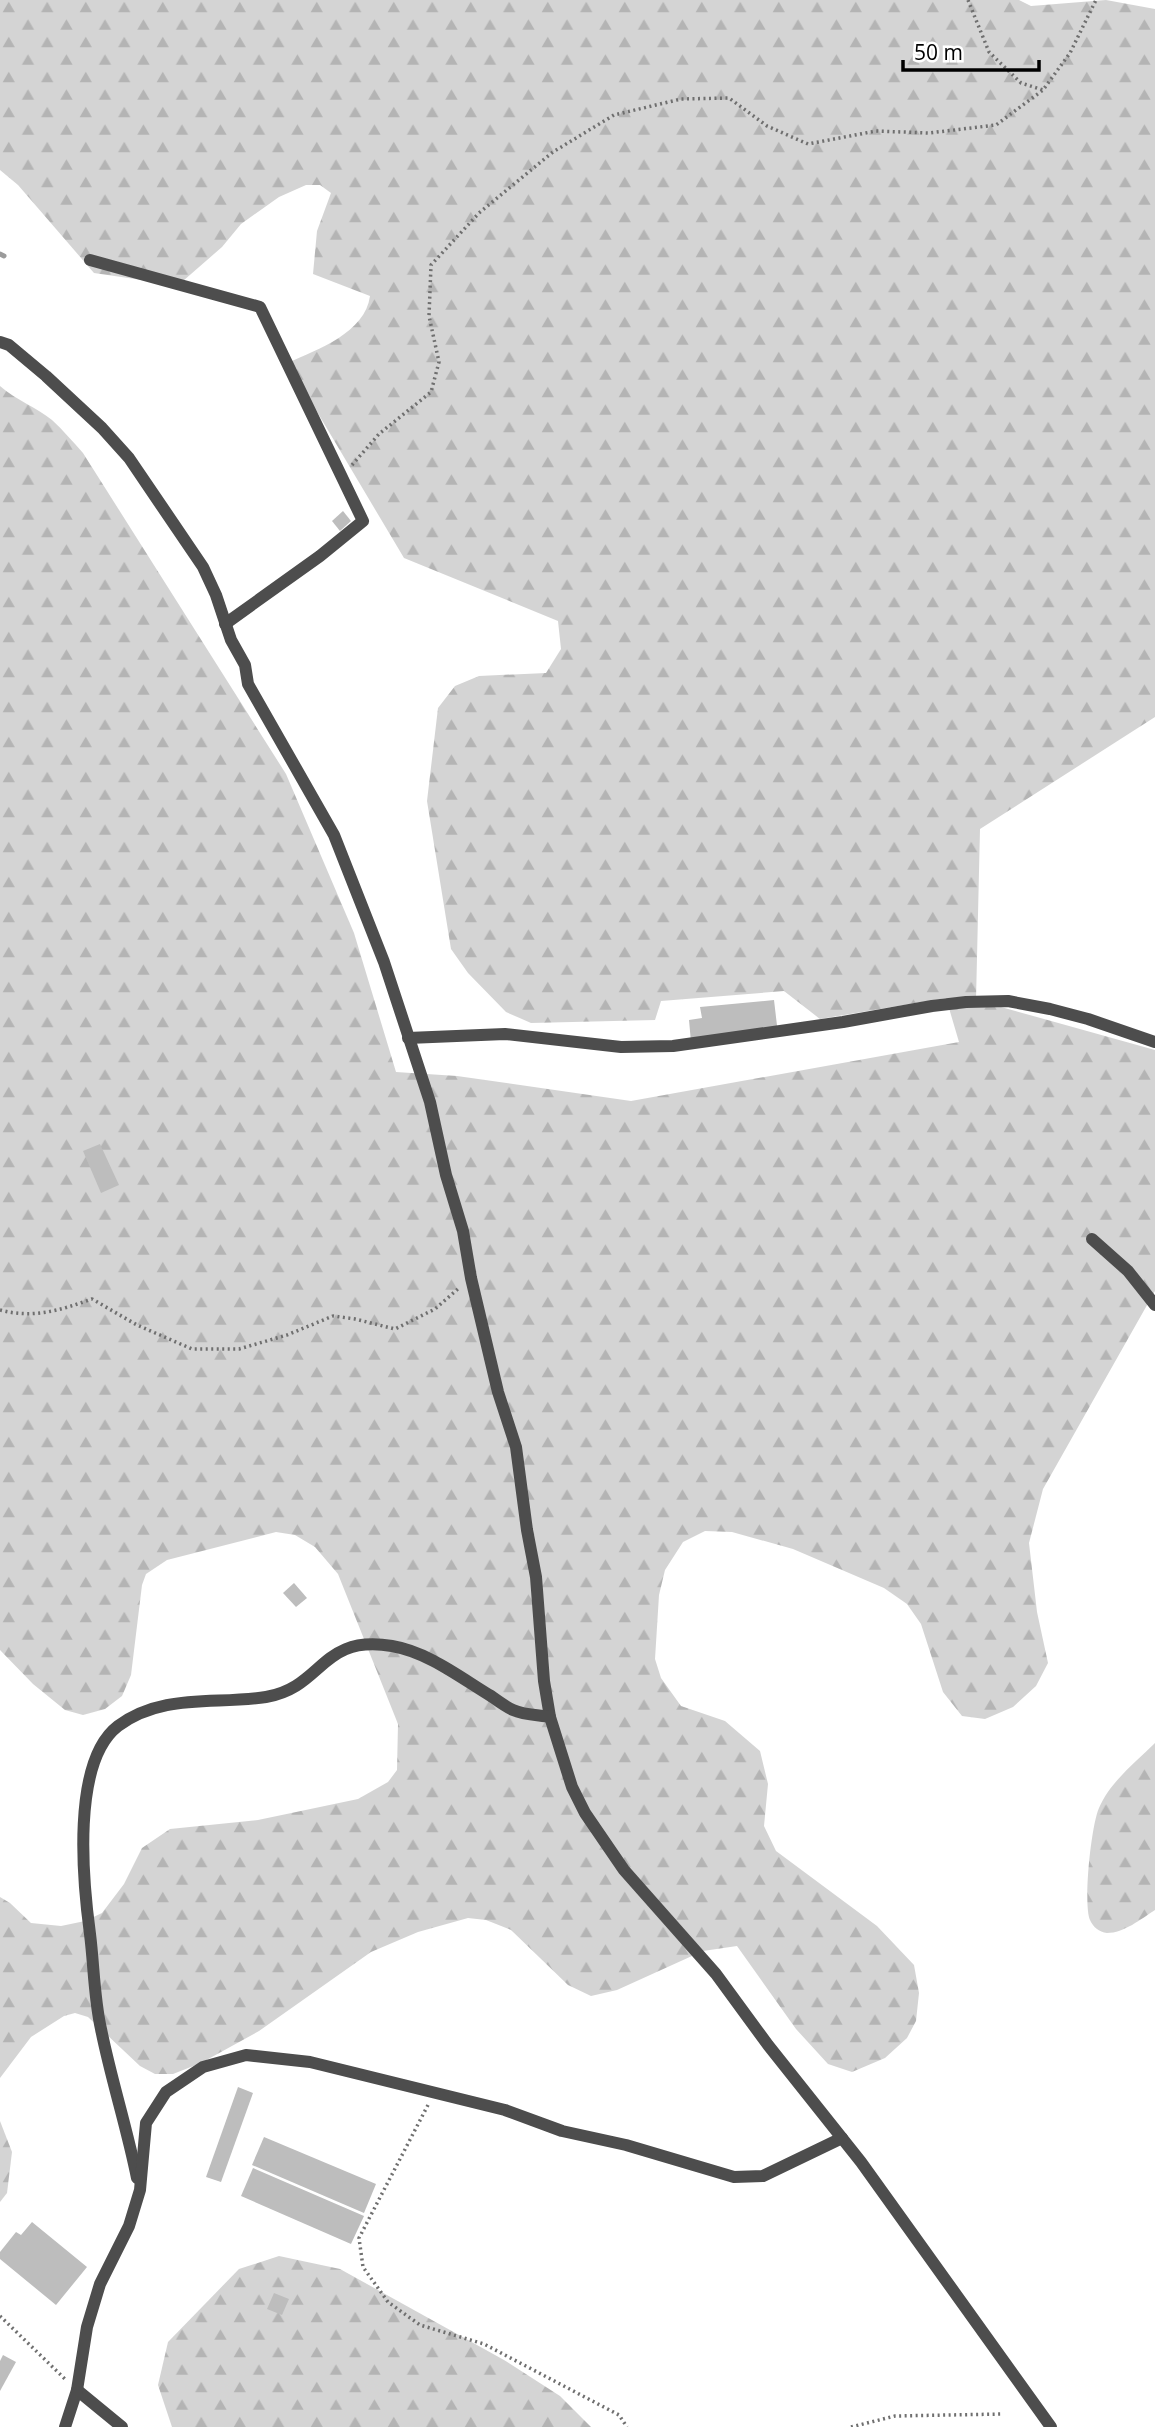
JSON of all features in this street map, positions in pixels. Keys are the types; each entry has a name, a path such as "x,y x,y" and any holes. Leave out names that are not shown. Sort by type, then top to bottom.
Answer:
{"street":[{"path":"90,260 260,307 363,521 320,556 225,624"},
{"path":"0,342 9,345 46,376 102,428 129,458 203,567 216,595 231,640 244,665 248,684 334,835 384,962 430,1102 446,1175 463,1231 471,1278 498,1392 516,1447 536,1577 544,1681 550,1717 572,1787 585,1813 624,1870 716,1974 768,2045 897,2209 1051,2427"},
{"path":"408,1038 505,1034 621,1047 673,1046 955,1003 1008,1001 1088,1019 1155,1042"},
{"path":"1092,1240 1128,1271 1155,1305"},
{"path":"140,2190 101,2029 82,1861 85,1809 92,1773 108,1735 142,1711 158,1706 185,1701 278,1694 314,1673 331,1655 346,1647 365,1643 395,1646 420,1654 514,1710 550,1717"},
{"path":"65,2427 77,2390 90,2316 100,2284 129,2226 140,2190 146,2123 166,2092 203,2067 246,2055 298,2060 505,2110 562,2131 626,2145 734,2177 763,2176 842,2138"},
{"path":"77,2390 122,2427"}],"path":[{"path":"968,0 989,52 1021,83 1043,90"},
{"path":"352,472 352,463 379,434 431,392 439,362 429,316 431,265 479,214 553,152 614,115 681,99 729,97 767,126 808,144 876,131 929,133 996,125 1043,90 1070,53 1096,0"},
{"path":"0,1310 15,1314 50,1313 92,1299 137,1325 192,1349 239,1349 287,1335 332,1316 355,1318 395,1329 435,1309 471,1278"},
{"path":"434,2092 359,2238 363,2267 388,2302 420,2325 484,2344 619,2415 627,2427"},
{"path":"0,2315 77,2390"},
{"path":"851,2427 895,2416 1002,2414"}],"green space":[{"path":"0,0 1019,0 1031,6 1106,0 1155,9 1155,717 980,829 976,1000 1155,1050 1155,1291 1043,1489 1029,1543 1037,1612 1048,1663 1036,1686 1013,1707 985,1719 962,1716 943,1692 921,1624 907,1604 884,1588 793,1549 732,1532 705,1531 683,1542 665,1570 659,1595 655,1659 661,1678 681,1706 725,1721 760,1751 768,1784 764,1826 776,1851 877,1926 914,1965 919,1993 916,2021 907,2038 885,2058 852,2072 828,2064 796,2029 737,1946 703,1951 617,1990 591,1996 568,1985 511,1930 486,1920 468,1918 418,1932 371,1952 259,2031 201,2063 173,2074 155,2074 140,2066 88,2017 75,2013 64,2016 31,2037 0,2078 0,1897 31,1923 61,1926 85,1921 102,1913 124,1884 142,1848 170,1829 258,1820 358,1799 388,1782 397,1770 398,1724 338,1574 315,1547 295,1535 276,1532 167,1560 146,1574 142,1585 131,1675 122,1696 105,1709 83,1715 65,1710 33,1684 0,1650 0,386 52,420 83,453 286,774 354,933 396,1072 457,1076 631,1101 959,1042 946,998 820,1019 784,991 661,1001 655,1020 531,1023 506,1012 468,973 451,949 427,801 438,708 455,686 479,676 546,673 561,649 558,621 404,558 288,363 350,330 366,309 370,296 313,274 317,231 331,193 320,185 306,185 279,197 241,224 222,247 183,281 169,284 94,273 18,185 0,170"},
{"path":"1155,1743 1155,1910 1126,1928 1107,1933 1093,1925 1088,1911 1089,1865 1096,1817 1110,1790"},
{"path":"0,2121 12,2152 7,2193 0,2202"},
{"path":"279,2256 340,2269 504,2360 560,2396 591,2427 172,2427 158,2385 168,2342 239,2269"}],"building":[{"path":"343,511 351,521 340,531 332,521"},
{"path":"774,1000 778,1034 691,1042 689,1020 702,1018 700,1007"},
{"path":"100,1144 119,1185 101,1193 83,1151"},
{"path":"294,1583 307,1598 296,1607 283,1593"},
{"path":"238,2087 253,2093 221,2182 206,2177"},
{"path":"264,2137 376,2184 364,2213 252,2165"},
{"path":"253,2168 364,2216 351,2244 241,2196"},
{"path":"32,2222 87,2267 56,2305 0,2259 0,2252 16,2232 21,2235"},
{"path":"274,2293 289,2299 282,2315 267,2309"},
{"path":"3,2355 16,2362 0,2391 0,2361"}],"waterway":[{"path":"0,254 4,256"}]}
